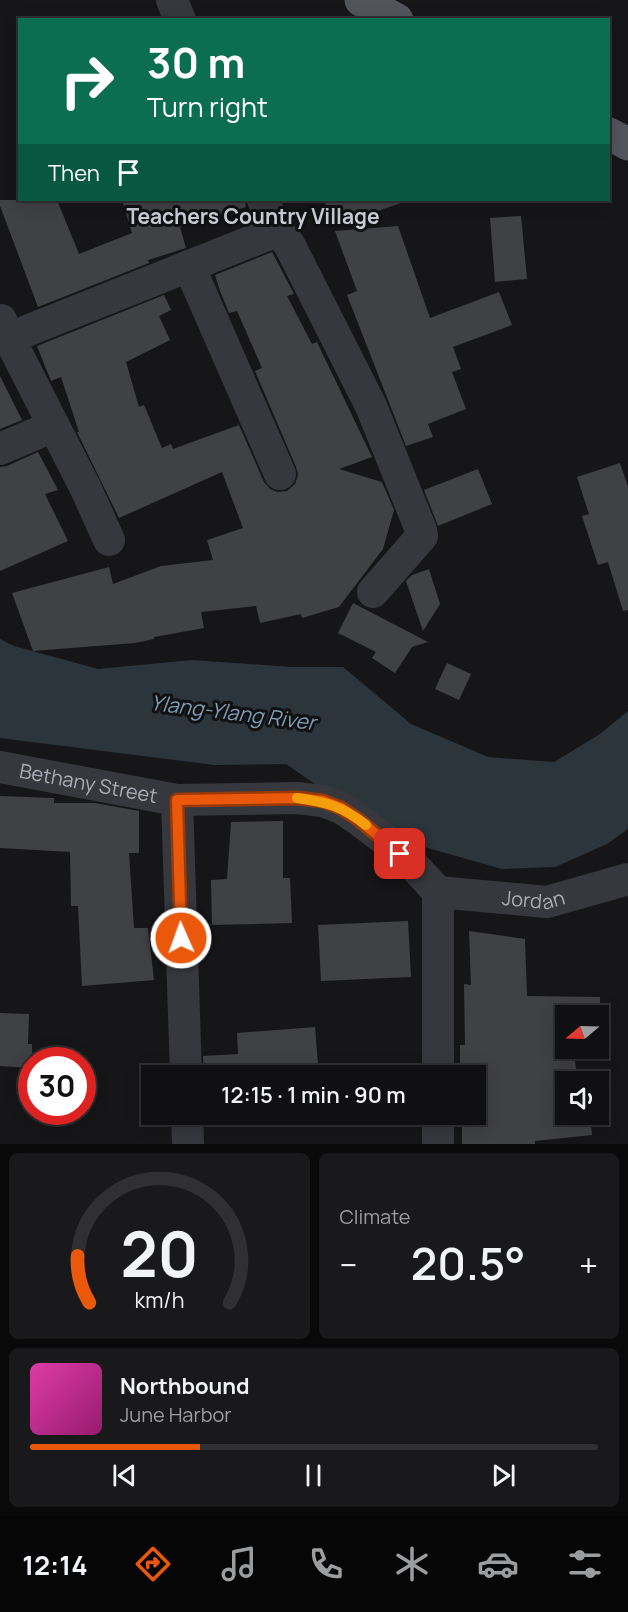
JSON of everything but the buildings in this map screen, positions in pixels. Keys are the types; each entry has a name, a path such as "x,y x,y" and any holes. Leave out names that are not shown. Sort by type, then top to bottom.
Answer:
{"main road":[{"path":"362,0 394,18"},
{"path":"610,135 628,144"}],"street":[{"path":"172,0 179,18"},
{"path":"263,201 277,231 289,244 370,406 421,530 422,536 373,592"},
{"path":"109,540 86,489 4,328 189,266 277,231"},
{"path":"189,266 280,474"},
{"path":"0,448 54,426"},
{"name":"Bethany Street","path":"0,767 177,800 297,798 323,801 341,808 381,836 438,892"},
{"path":"177,800 186,1065"},
{"name":"Jordan","path":"438,892 547,902 628,879"},
{"path":"438,892 438,1065"},
{"path":"187,1125 188,1144"},
{"path":"438,1125 438,1144"}],"water":[{"name":"Ylang-Ylang River","path":"0,639 14,646 98,669 192,660 292,667 343,667 411,724 488,757 554,762 600,734 628,711 628,829 607,844 555,867 502,869 428,848 338,800 286,764 214,765 0,738"}],"slow traffic":[{"path":"297,798 323,801 341,808 366,825"}],"district":[{"name":"Teachers Country Village","path":"253,217"}],"route":[{"path":"181,938 177,800 297,798 323,801 341,808 359,820 400,854"}]}
